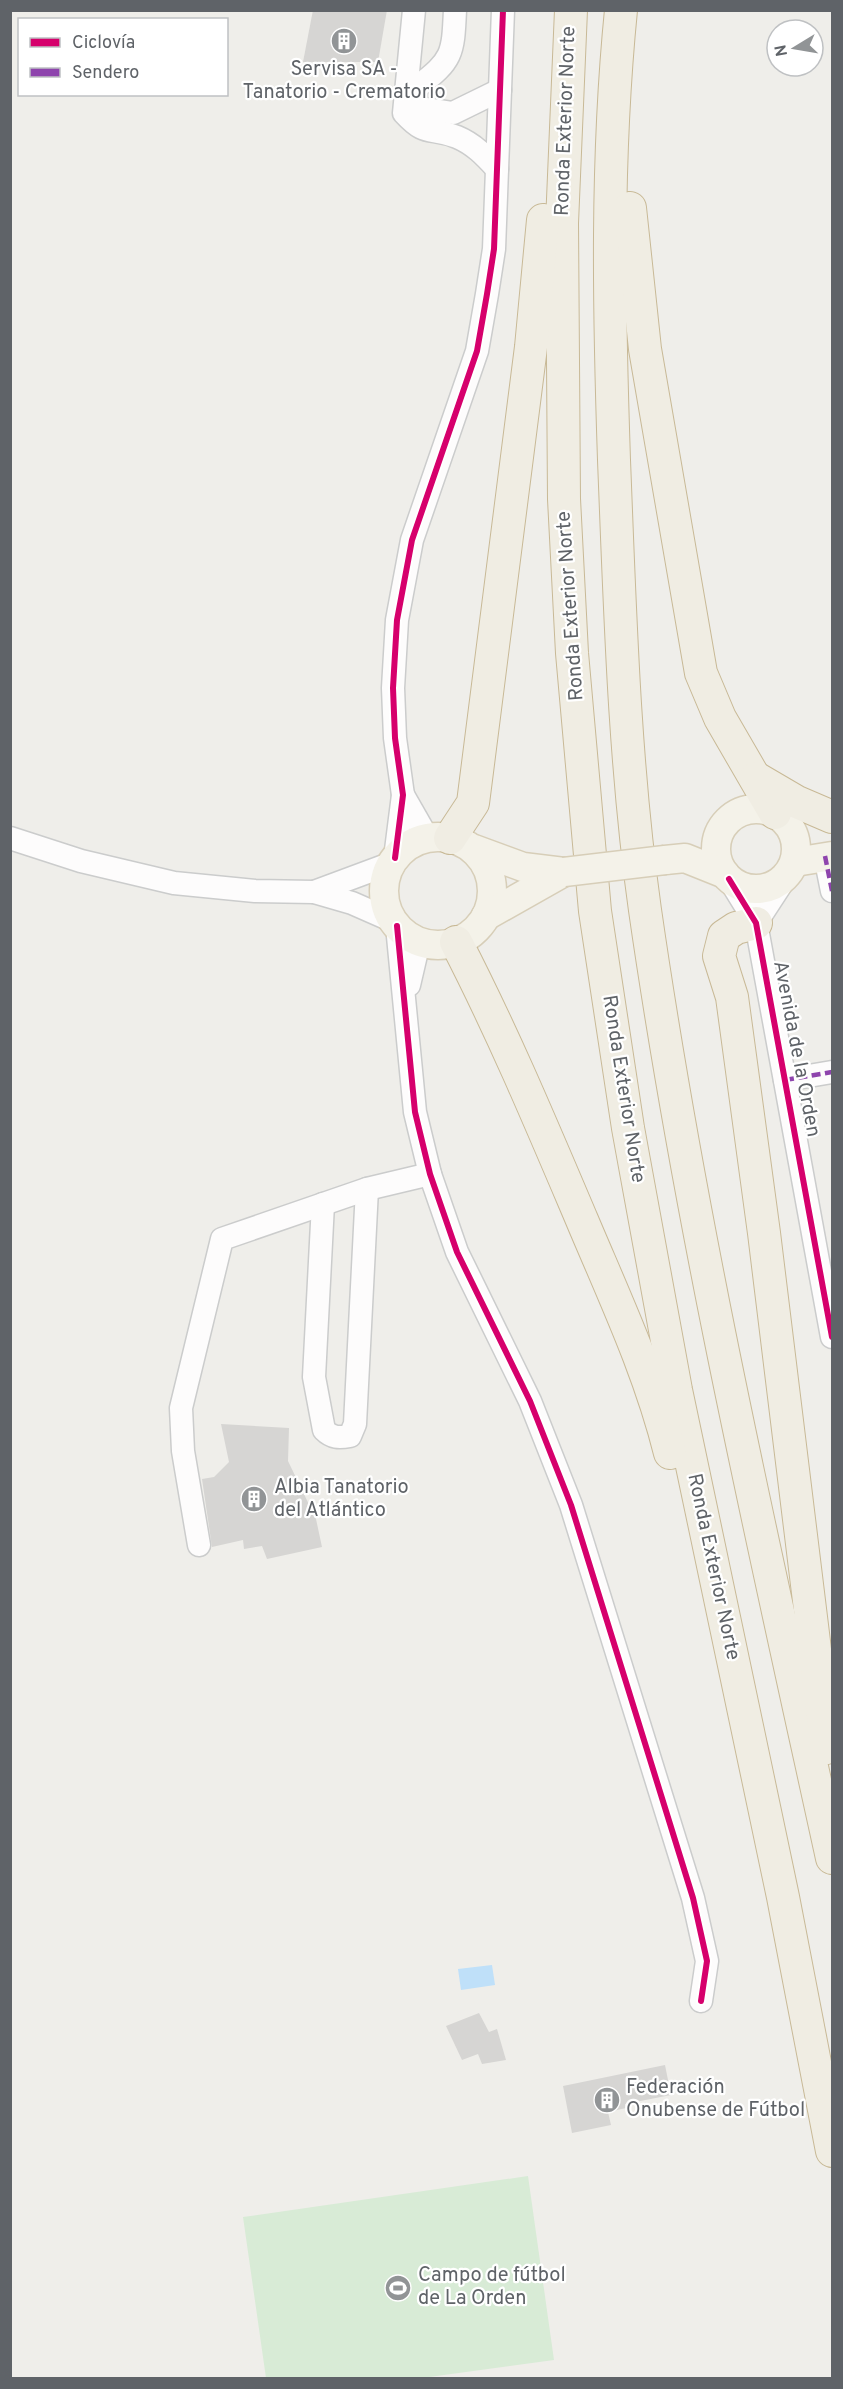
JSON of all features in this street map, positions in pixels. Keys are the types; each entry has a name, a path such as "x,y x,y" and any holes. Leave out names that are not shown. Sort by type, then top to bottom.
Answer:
{"highway":[{"path":"450,842 474,803 531,347 553,88 563,10"},
{"name":"Ronda Exterior Norte","path":"570,10 562,222 564,499 572,653 595,911 628,1128 676,1390 832,2151"},
{"path":"621,10 612,93 610,350 622,652 645,907 684,1144 730,1392 832,1858"},
{"path":"628,10 631,97 629,224 645,349 701,673 720,718 779,815"},
{"path":"755,778 797,802 832,817"},
{"path":"756,923 736,928 724,936 719,956 732,997 736,1021 832,1796"},
{"path":"456,942 498,1023 628,1327 663,1425 690,1540 746,1726"}],"main road":[{"path":"727,876 716,854 718,836 727,821 741,811 759,809 832,826"},
{"path":"779,815 792,830 797,846 791,869"},
{"path":"450,842 485,864 491,880 492,898 486,916 479,927 456,942 444,945 403,929 384,892 386,877 393,861 413,843 450,842 523,867 564,872 675,859 718,836"},
{"path":"675,859 727,876 741,887 755,890 772,887 791,869 829,856"},
{"path":"486,916 564,872"}],"street":[{"path":"414,10 404,113 419,129 456,137 481,151 497,169"},
{"path":"455,10 453,50 436,72 417,87 414,107 453,112 500,90"},
{"path":"314,892 393,861 403,795 395,738 393,688 397,620 412,540 477,351 494,249 503,10"},
{"path":"403,795 450,842"},
{"path":"10,838 81,861 174,883 255,891 314,892 352,903 403,929 405,1004 415,1112 430,1174 457,1252 530,1401 571,1504 693,1898 707,1961 701,2001"},
{"path":"829,856 832,891"},
{"path":"756,923 791,869"},
{"name":"Avenida de la Orden","path":"727,876 756,923 829,1304 832,1338"},
{"path":"785,1080 832,1072"},
{"path":"199,1545 183,1451 181,1408 222,1239 367,1189 430,1174"},
{"path":"323,1204 314,1377 324,1430 330,1436 340,1438 350,1436 355,1424 367,1189"}],"green space":[{"name":"Campo de fútbol de La Orden","path":"528,2176 554,2360 422,2378 266,2378 243,2217"}],"water":[{"path":"492,1965 495,1985 461,1990 458,1969"}],"building":[{"name":"Servisa SA - Tanatorio - Crematorio","path":"313,10 387,10 378,62 303,62"},
{"name":"Albia Tanatorio del Atlántico","path":"221,1424 289,1428 288,1461 316,1519 322,1547 267,1559 262,1546 244,1549 243,1540 212,1547 202,1479 214,1477 229,1462"},
{"path":"479,2013 489,2032 497,2029 506,2060 482,2064 478,2054 462,2060 446,2026"},
{"name":"Federación Onubense de Fútbol","path":"665,2065 671,2095 625,2104 626,2108 608,2112 611,2125 572,2133 563,2086"}],"marked path":[{"path":"825,856 832,891"},
{"path":"785,1080 832,1072"}],"cycle path":[{"path":"395,858 403,795 395,738 393,688 397,620 412,540 477,351 487,294 494,249 503,10"},
{"path":"729,879 756,923 832,1337"},
{"path":"397,926 415,1112 430,1174 457,1252 530,1401 571,1505 693,1898 707,1961 701,2001"}],"place":[{"name":"Servisa SA - Tanatorio - Crematorio","path":"344,41"},
{"name":"Albia Tanatorio del Atlántico","path":"254,1499"},
{"name":"Federación Onubense de Fútbol","path":"607,2100"},
{"name":"Campo de fútbol de La Orden","path":"398,2288"}]}
